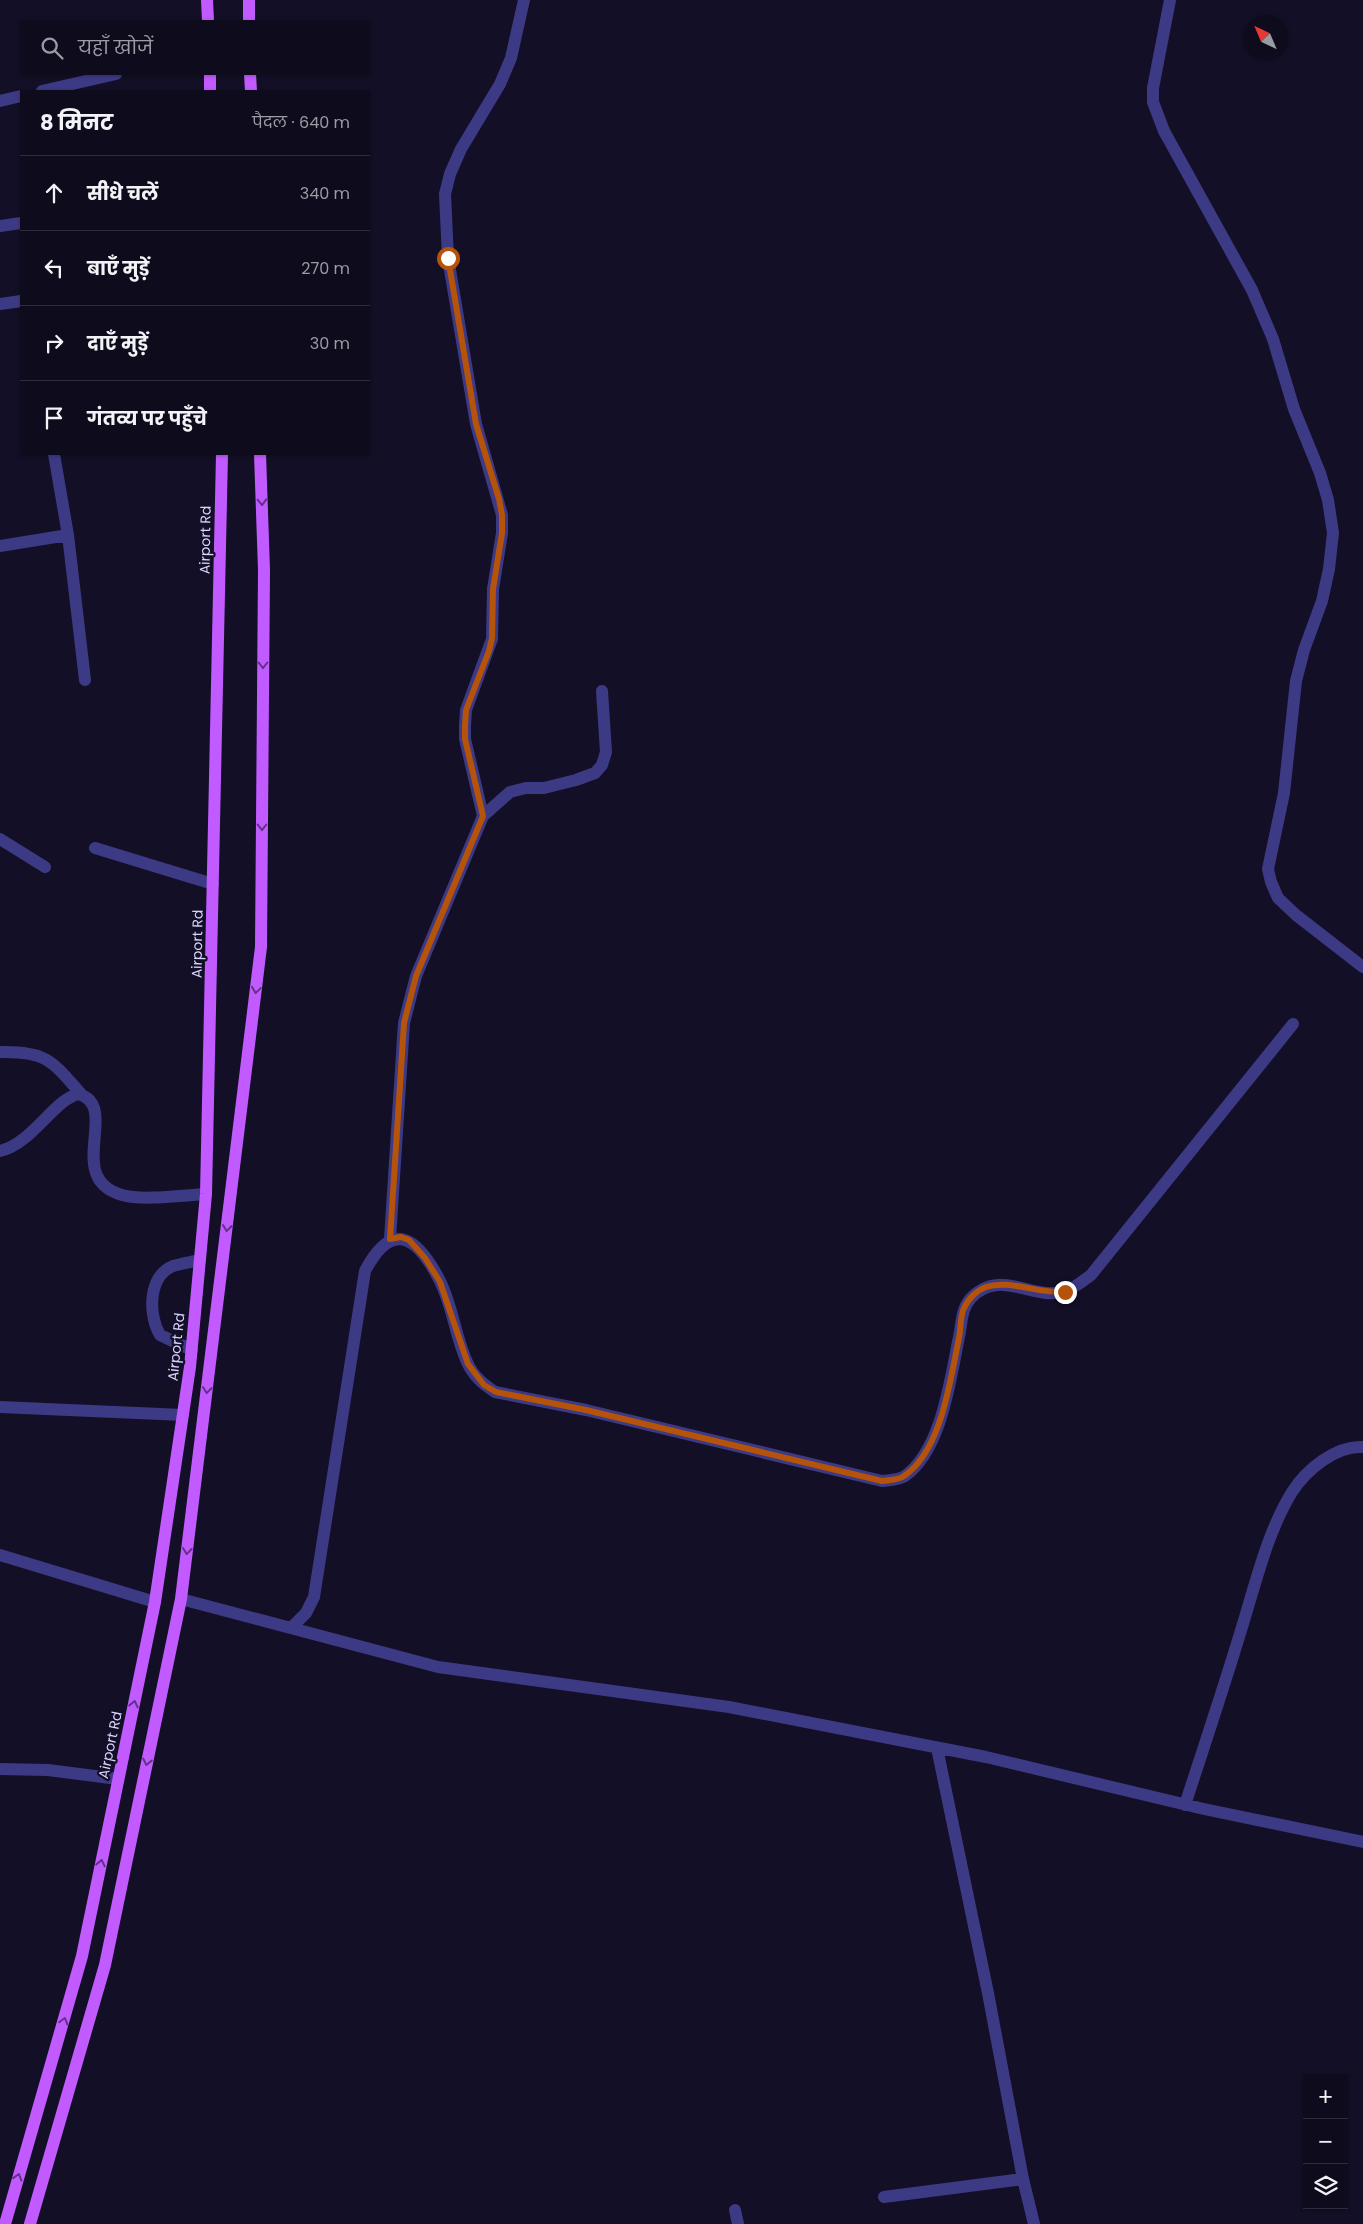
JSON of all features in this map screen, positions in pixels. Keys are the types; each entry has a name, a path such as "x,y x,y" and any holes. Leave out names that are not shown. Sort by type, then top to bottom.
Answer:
{"main road":[{"path":"207,0 208,20"},
{"path":"249,0 249,20"},
{"path":"210,75 210,90"},
{"path":"250,75 251,90"},
{"name":"Airport Rd","path":"5,2224 4,2208 82,1956 154,1602 192,1350 206,1194 222,455"},
{"path":"30,2224 105,1965 181,1599 261,947 264,570 260,455"}],"street":[{"path":"483,816 465,739 466,710 489,651 492,638 493,589 502,533 502,515 476,424 448,258 445,194 450,174 461,149 500,84 511,58 524,0"},
{"path":"1170,0 1153,88 1154,102 1164,131 1252,290 1273,339 1294,409 1320,473 1328,500 1333,533 1329,569 1322,601 1304,650 1296,681 1284,792 1268,868 1271,882 1278,898 1296,915 1363,967"},
{"path":"46,90 112,75"},
{"path":"0,101 20,96"},
{"path":"0,226 20,222"},
{"path":"0,304 20,301"},
{"path":"54,455 68,535 85,680"},
{"path":"0,546 68,535"},
{"path":"390,1239 404,1023 416,976 483,816 510,792 526,788 544,788 595,773 602,765 606,752 602,692"},
{"path":"0,839 45,867"},
{"path":"95,848 213,884"},
{"path":"292,1627 306,1613 314,1597 365,1271 372,1258 390,1239 401,1237 409,1240 425,1258 440,1282 468,1364 484,1385 496,1392 586,1410 882,1481 903,1478 922,1460 935,1437 959,1336 963,1309 971,1298 984,1288 1000,1284 1050,1293 1065,1292 1091,1274 1293,1024"},
{"path":"0,1052 28,1052 42,1056 53,1064 82,1095 89,1099 95,1108 93,1165 102,1184 111,1190 129,1196 206,1194"},
{"path":"0,1151 13,1147 24,1140 71,1096 82,1095"},
{"path":"192,1350 160,1335 154,1321 153,1297 158,1280 165,1272 172,1267 200,1260"},
{"path":"0,1406 183,1415"},
{"path":"1184,1805 1225,1684 1268,1543 1292,1492 1308,1473 1326,1459 1344,1449 1363,1447"},
{"path":"0,1555 154,1602"},
{"path":"181,1599 438,1667 729,1707 986,1757 1184,1805 1363,1842"},
{"path":"937,1748 988,1993 1023,2179 1034,2224"},
{"path":"0,1769 48,1770 118,1779"},
{"path":"884,2197 1023,2179"},
{"path":"735,2210 738,2224"}],"route":[{"path":"448,258 476,424 499,499 502,515 502,533 493,589 492,638 489,651 466,710 465,739 483,816 416,976 404,1023 390,1239 401,1237 409,1240 425,1258 440,1282 450,1307 460,1347 468,1364 484,1385 496,1392 586,1410 882,1481 903,1478 922,1460 935,1437 959,1336 963,1309 971,1298 984,1288 1000,1284 1050,1293 1065,1292"}]}
